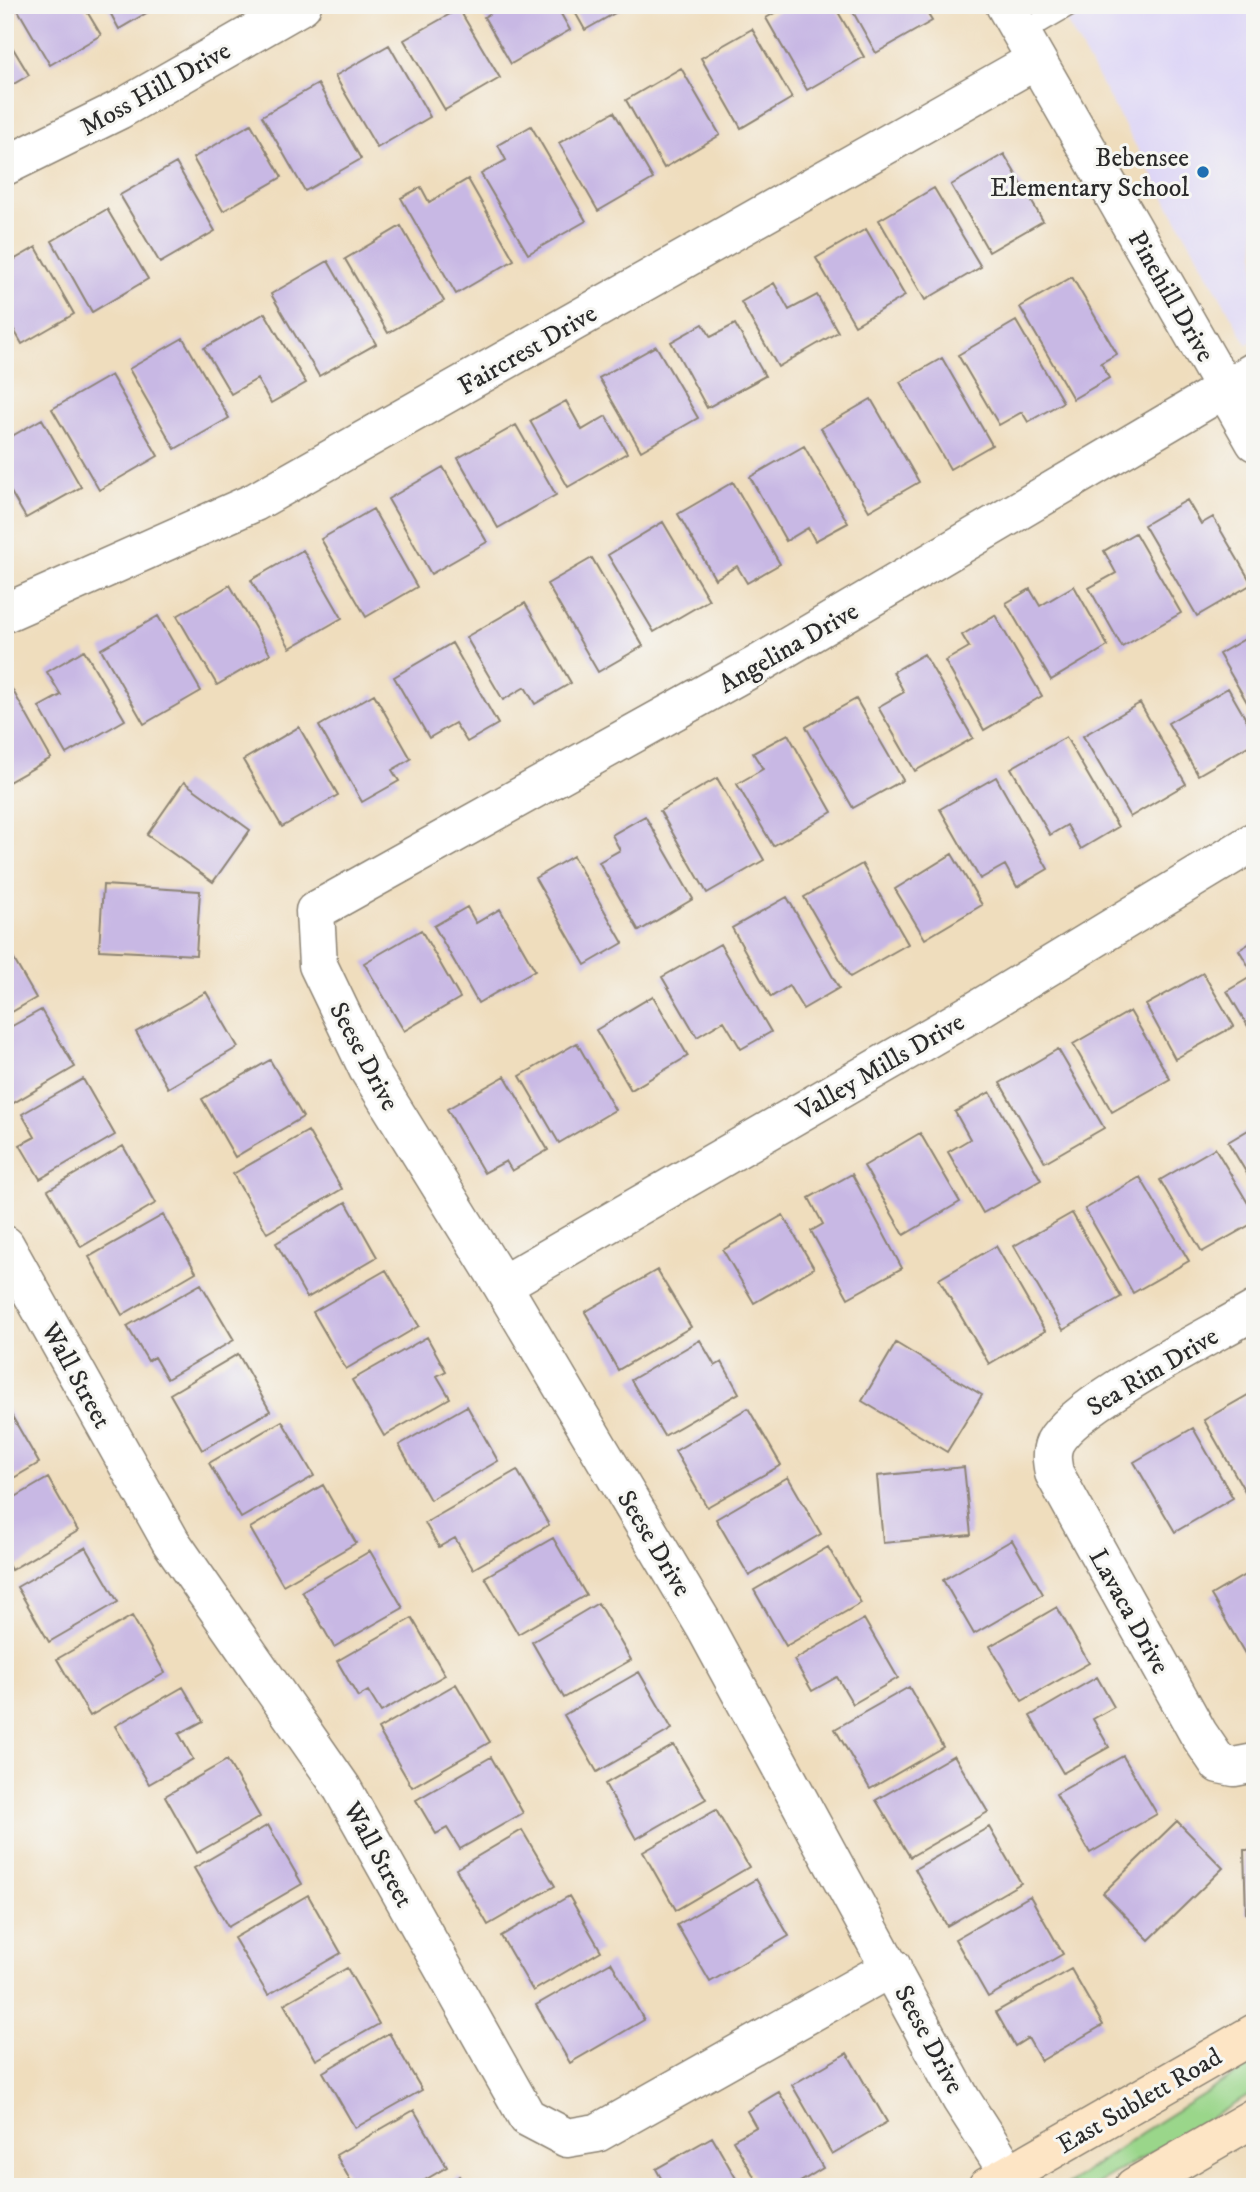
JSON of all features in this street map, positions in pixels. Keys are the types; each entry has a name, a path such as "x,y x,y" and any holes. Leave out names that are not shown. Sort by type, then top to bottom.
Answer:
{"main road":[{"name":"East Sublett Road","path":"998,2181 1255,2034"},
{"path":"1134,2187 1255,2117"}],"street":[{"name":"Moss Hill Drive","path":"5,166 119,110 302,5"},
{"name":"Pinehill Drive","path":"1021,33 1240,380 1255,442"},
{"name":"Faircrest Drive","path":"5,612 255,502 1021,33"},
{"name":"Angelina Drive","path":"315,911 757,665 1240,380"},
{"name":"Valley Mills Drive","path":"502,1284 972,1013 1255,841"},
{"name":"Seese Drive","path":"315,911 318,965 368,1069 502,1284 705,1627 961,2099 998,2181"},
{"name":"Wall Street","path":"5,1245 171,1542 342,1788 527,2118 567,2138 597,2133 891,1967"},
{"name":"Sea Rim Drive","path":"1056,1440 1081,1412 1255,1310"},
{"name":"Lavaca Drive","path":"1056,1440 1050,1454 1054,1473 1198,1734 1219,1764 1244,1765"}],"lane":[{"path":"1021,33 1069,5"}],"shaded area":[{"name":"Bebensee Elementary School","path":"1057,5 1255,5 1255,340 1247,344"}],"green space":[{"path":"1255,2062 1255,2092 1092,2187 1067,2185 1141,2133"}],"building":[{"path":"15,5 83,5 101,35 50,65"},
{"path":"106,5 160,5 119,29"},
{"path":"504,5 556,5 570,30 511,64 484,17"},
{"path":"571,5 629,5 585,30"},
{"path":"788,5 834,5 864,57 807,90 766,18"},
{"path":"849,5 922,5 932,21 876,53"},
{"path":"459,9 500,78 445,110 404,40"},
{"path":"752,29 792,98 741,128 701,58"},
{"path":"5,35 29,75 5,89"},
{"path":"389,45 430,117 377,148 335,76"},
{"path":"681,68 720,135 664,168 626,100"},
{"path":"318,84 361,159 305,191 262,116"},
{"path":"614,112 653,179 598,211 559,143"},
{"path":"251,124 282,177 223,211 193,158"},
{"path":"531,126 586,221 528,254 481,174 506,160 498,145"},
{"path":"1004,154 1043,221 989,252 951,185"},
{"path":"176,163 215,231 160,263 120,195"},
{"path":"468,179 514,260 456,294 401,198 421,187 429,202"},
{"path":"934,188 981,267 925,300 879,220"},
{"path":"107,209 148,279 92,312 52,241"},
{"path":"401,226 444,301 388,333 345,259"},
{"path":"866,229 905,296 855,325 816,258"},
{"path":"36,247 74,314 22,344 5,314 5,265"},
{"path":"328,261 376,344 319,376 271,294"},
{"path":"1072,277 1117,354 1101,363 1109,378 1073,399 1020,307"},
{"path":"774,283 789,310 817,295 838,332 778,367 741,302"},
{"path":"265,313 306,383 271,403 257,379 231,394 204,348"},
{"path":"1016,321 1063,402 1028,422 1022,412 999,425 958,355"},
{"path":"703,324 711,337 735,324 765,376 707,408 671,342"},
{"path":"183,338 229,418 175,449 129,369"},
{"path":"656,346 698,418 641,451 599,378"},
{"path":"942,358 992,445 950,469 900,382"},
{"path":"111,375 158,456 99,490 52,409"},
{"path":"871,399 919,482 869,511 821,428"},
{"path":"566,401 582,430 606,416 627,453 568,487 530,421"},
{"path":"42,419 81,487 26,518 5,482 5,440"},
{"path":"516,425 556,495 498,528 458,458"},
{"path":"804,446 848,523 815,541 808,528 786,541 750,477"},
{"path":"443,467 487,542 431,574 388,499"},
{"path":"733,482 780,564 747,583 737,566 715,579 678,514"},
{"path":"1187,500 1201,524 1213,517 1252,584 1197,616 1144,525"},
{"path":"373,509 417,587 366,617 321,539"},
{"path":"663,522 709,600 654,632 608,555"},
{"path":"1135,533 1181,613 1122,647 1089,588 1116,573 1104,551"},
{"path":"303,550 342,618 290,648 251,580"},
{"path":"592,558 643,646 598,672 547,584"},
{"path":"230,585 270,654 217,685 177,616"},
{"path":"1074,586 1108,646 1051,680 1006,603 1030,589 1040,606"},
{"path":"525,603 571,683 535,704 525,687 503,700 466,637"},
{"path":"995,615 1042,696 984,730 945,661 969,647 962,635"},
{"path":"158,616 201,691 144,724 101,649"},
{"path":"1255,633 1255,716 1219,654"},
{"path":"452,643 498,724 467,742 455,723 429,738 394,677"},
{"path":"84,650 125,720 66,754 39,707 61,695 47,672"},
{"path":"924,654 973,738 915,771 878,707 904,692 893,672"},
{"path":"1228,688 1255,735 1255,742 1198,775 1168,723"},
{"path":"12,689 51,758 5,784 5,692"},
{"path":"374,694 411,759 392,770 399,781 362,802 319,726"},
{"path":"856,699 903,780 853,808 806,727"},
{"path":"1140,703 1186,784 1130,817 1083,736"},
{"path":"299,727 338,795 282,827 243,760"},
{"path":"788,734 832,812 773,846 737,784 763,769 753,753"},
{"path":"1066,737 1118,827 1081,849 1067,825 1050,835 1011,768"},
{"path":"996,777 1048,869 1017,887 1005,865 980,879 940,809"},
{"path":"717,778 764,860 707,893 660,811"},
{"path":"184,782 250,830 213,882 147,835"},
{"path":"645,816 693,899 639,931 599,862 620,850 612,835"},
{"path":"952,854 982,905 925,939 895,889"},
{"path":"573,856 623,943 585,965 535,878"},
{"path":"862,864 908,944 850,977 804,897"},
{"path":"103,885 200,891 196,955 99,950"},
{"path":"787,897 839,988 803,1009 789,986 771,997 732,928"},
{"path":"467,907 476,923 500,909 535,970 478,1003 434,926"},
{"path":"421,930 460,998 404,1031 364,963"},
{"path":"1255,940 1255,1038 1227,991 1254,975 1239,950"},
{"path":"5,944 36,998 5,1016"},
{"path":"720,944 771,1032 741,1049 724,1021 697,1037 662,977"},
{"path":"1203,973 1234,1026 1175,1059 1146,1005"},
{"path":"206,992 238,1047 168,1088 136,1032"},
{"path":"653,996 688,1056 631,1090 596,1030"},
{"path":"41,1010 75,1067 10,1105 5,1096 5,1030"},
{"path":"1130,1011 1170,1079 1112,1112 1073,1044"},
{"path":"577,1043 615,1110 559,1143 520,1076"},
{"path":"1058,1049 1104,1128 1045,1162 1000,1083"},
{"path":"270,1060 303,1117 235,1157 202,1099"},
{"path":"505,1076 548,1150 512,1171 506,1161 484,1173 447,1109"},
{"path":"83,1079 115,1135 40,1179 20,1145 35,1137 22,1114"},
{"path":"990,1092 1041,1180 983,1213 948,1152 970,1139 955,1112"},
{"path":"1255,1126 1255,1187 1228,1142"},
{"path":"308,1131 342,1189 267,1233 233,1174"},
{"path":"920,1133 960,1202 904,1235 864,1166"},
{"path":"123,1146 156,1203 81,1247 48,1190"},
{"path":"1215,1148 1255,1215 1255,1222 1202,1252 1160,1180"},
{"path":"852,1174 902,1268 848,1298 811,1231 823,1224 809,1198"},
{"path":"1140,1177 1189,1261 1133,1293 1085,1209"},
{"path":"346,1202 377,1257 307,1298 276,1243"},
{"path":"1072,1213 1121,1297 1063,1330 1014,1246"},
{"path":"163,1215 196,1272 122,1315 89,1257"},
{"path":"783,1215 814,1268 754,1303 723,1250"},
{"path":"996,1246 1045,1331 989,1364 939,1279"},
{"path":"386,1270 419,1326 346,1369 313,1312"},
{"path":"657,1270 691,1327 618,1370 585,1312"},
{"path":"201,1284 234,1340 167,1379 154,1357 148,1361 127,1326"},
{"path":"427,1337 446,1371 437,1376 450,1398 384,1436 352,1380"},
{"path":"700,1340 715,1366 722,1362 739,1393 664,1436 631,1380"},
{"path":"896,1343 982,1395 947,1452 862,1401"},
{"path":"238,1354 270,1411 202,1450 170,1394"},
{"path":"1255,1391 1255,1498 1250,1500 1204,1420"},
{"path":"5,1404 39,1463 5,1483"},
{"path":"467,1406 498,1461 430,1500 399,1445"},
{"path":"748,1408 781,1465 707,1507 675,1451"},
{"path":"282,1421 314,1476 241,1518 209,1463"},
{"path":"1193,1428 1233,1498 1175,1532 1134,1462"},
{"path":"964,1467 971,1535 883,1543 877,1476"},
{"path":"517,1470 549,1525 473,1569 455,1538 439,1547 425,1523"},
{"path":"788,1477 821,1534 749,1576 716,1519"},
{"path":"48,1478 78,1531 11,1570 5,1559 5,1503"},
{"path":"323,1485 356,1543 283,1585 250,1528"},
{"path":"553,1538 586,1595 518,1634 485,1577"},
{"path":"1012,1540 1043,1594 974,1634 943,1580"},
{"path":"86,1547 118,1602 49,1642 17,1587"},
{"path":"828,1547 861,1603 786,1646 754,1590"},
{"path":"370,1551 403,1608 334,1647 302,1591"},
{"path":"1255,1569 1255,1671 1211,1595"},
{"path":"598,1603 631,1660 564,1698 532,1642"},
{"path":"1057,1607 1089,1663 1022,1701 990,1646"},
{"path":"132,1616 165,1673 90,1716 57,1659"},
{"path":"412,1618 445,1675 381,1712 368,1691 358,1697 337,1661"},
{"path":"864,1619 898,1678 853,1704 837,1677 812,1691 794,1660"},
{"path":"639,1672 672,1729 597,1772 564,1715"},
{"path":"1097,1677 1114,1707 1093,1719 1109,1747 1063,1773 1030,1716"},
{"path":"456,1684 490,1742 412,1787 378,1729"},
{"path":"183,1687 203,1721 179,1734 193,1759 149,1784 115,1726"},
{"path":"909,1687 943,1747 870,1789 835,1729"},
{"path":"674,1745 706,1799 636,1839 605,1784"},
{"path":"954,1755 988,1812 910,1857 876,1800"},
{"path":"1123,1756 1157,1814 1090,1853 1056,1794"},
{"path":"491,1757 523,1813 460,1849 447,1828 436,1834 416,1800"},
{"path":"227,1760 260,1817 197,1853 165,1796"},
{"path":"716,1810 749,1867 676,1910 643,1852"},
{"path":"1177,1821 1223,1868 1149,1940 1103,1893"},
{"path":"268,1825 302,1884 228,1927 194,1868"},
{"path":"989,1827 1021,1883 947,1926 915,1869"},
{"path":"522,1830 555,1886 488,1925 456,1869"},
{"path":"1244,1850 1255,1850 1255,1913 1246,1914"},
{"path":"756,1879 789,1936 710,1982 677,1925"},
{"path":"308,1895 341,1953 268,1995 234,1938"},
{"path":"569,1896 601,1951 533,1991 501,1936"},
{"path":"1030,1896 1063,1954 988,1997 955,1939"},
{"path":"611,1962 644,2020 570,2063 536,2005"},
{"path":"347,1968 379,2024 316,2060 284,2004"},
{"path":"1071,1969 1103,2025 1041,2061 1028,2038 1015,2046 996,2012"},
{"path":"389,2033 422,2090 355,2128 323,2072"},
{"path":"847,2053 887,2122 832,2154 792,2085"},
{"path":"779,2092 823,2168 792,2187 760,2187 733,2140 756,2127 747,2111"},
{"path":"414,2110 447,2167 413,2187 354,2187 336,2155"},
{"path":"712,2137 741,2187 666,2187 656,2169"},
{"path":"459,2176 468,2187 446,2187"}],"place":[{"name":"Bebensee Elementary School","path":"1203,172"}]}
